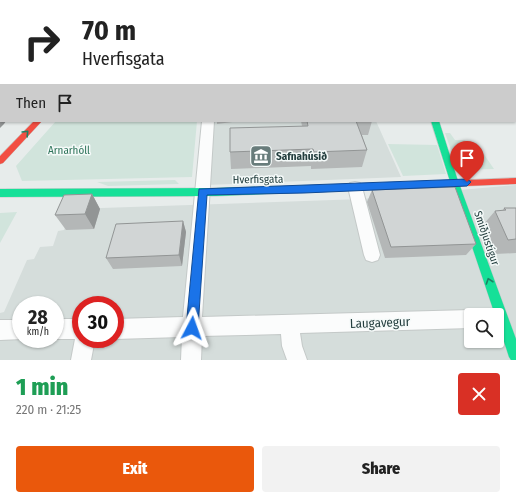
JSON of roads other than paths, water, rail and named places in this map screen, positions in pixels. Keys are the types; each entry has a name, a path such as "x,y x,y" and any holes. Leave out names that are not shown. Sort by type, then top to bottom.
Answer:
{"street":[{"path":"0,160 37,122"},
{"path":"191,360 192,328 208,122"},
{"name":"Smiðjustígur","path":"435,122 454,182 505,318 516,358"},
{"name":"Hverfisgata","path":"0,193 203,192 516,181"},
{"path":"355,187 372,255"},
{"name":"Laugavegur","path":"124,329 464,319"},
{"path":"289,325 292,346 298,360"},
{"path":"0,330 12,330"},
{"path":"81,360 83,348"}],"place":[{"name":"Safnahúsið","path":"261,156"}],"park label":[{"name":"Arnarhóll","path":"69,150"}]}
